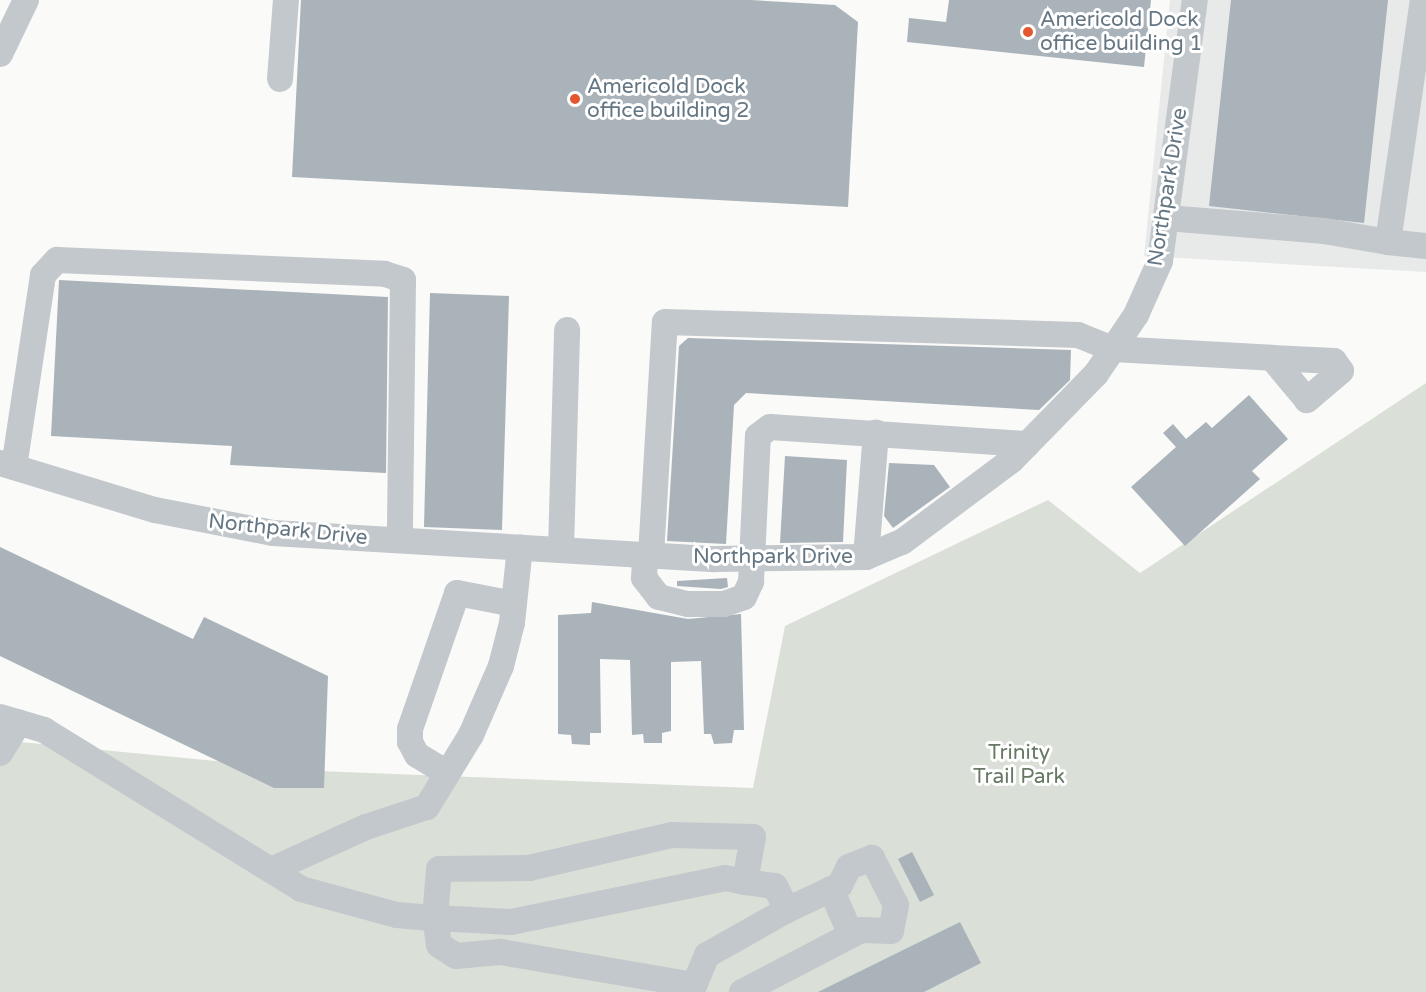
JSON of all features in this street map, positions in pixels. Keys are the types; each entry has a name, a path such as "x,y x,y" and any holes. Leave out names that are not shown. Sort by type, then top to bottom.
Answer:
{"street":[{"path":"0,54 26,0"},
{"path":"280,79 286,0"},
{"name":"Northpark Drive","path":"7,465 209,523 273,533 648,555 752,558 866,557 902,542 942,514 1027,444 1096,374 1136,315 1160,261 1195,0"},
{"path":"1388,242 1423,0"},
{"path":"1167,218 1324,231 1426,246"},
{"path":"7,465 43,275 57,260 385,274 403,280 400,540"},
{"path":"1027,444 876,432 770,427 758,436 751,582 744,597 724,603 688,604 649,590 648,555 665,322 1078,335 1113,349 1272,358"},
{"path":"561,550 567,330"},
{"path":"866,557 876,432"},
{"path":"271,870 366,827 427,807 471,735 501,666 514,604 520,547"},
{"path":"447,773 417,755 410,742 410,729 457,593 514,604"},
{"path":"0,753 9,720 44,730 301,889 397,915 511,922 725,878 775,886 787,910"},
{"path":"742,992 861,930 891,931 896,905 872,858 849,867 840,885 787,910 707,955 706,988 500,952 456,956 440,945 435,918 439,869 529,868 672,835 753,837 745,882"},
{"path":"831,889 851,935"}],"shaded area":[{"path":"1170,0 1426,0 1426,272 1144,256"}],"green space":[{"name":"Trinity Trail Park","path":"1426,383 1426,992 0,992 0,740 318,771 753,788 785,626 1048,500 1140,573"}],"building":[{"name":"Americold Dock office building 2","path":"301,0 751,0 835,5 858,22 848,207 292,177"},
{"name":"Americold Dock office building 1","path":"949,0 1151,0 1144,67 907,42 909,18 946,22"},
{"path":"1231,0 1388,0 1364,223 1209,206"},
{"path":"59,280 388,297 386,473 230,465 232,446 51,436"},
{"path":"430,293 509,296 502,530 424,527"},
{"path":"688,338 1071,350 1070,380 1039,410 746,393 734,405 726,544 667,541 679,346"},
{"path":"1249,395 1288,439 1252,471 1260,479 1185,546 1131,487 1176,447 1163,433 1173,424 1186,439 1206,422 1212,428"},
{"path":"785,456 847,460 843,542 780,543"},
{"path":"889,463 934,465 950,487 893,528 884,516"},
{"path":"0,547 193,639 204,617 328,676 324,788 274,788 0,656"},
{"path":"727,578 728,587 721,589 677,586 677,581"},
{"path":"592,602 688,619 741,614 744,730 734,730 732,743 714,744 711,734 704,734 701,661 671,662 671,731 662,733 662,743 644,743 643,734 632,735 630,660 600,659 601,733 590,733 590,745 572,744 571,735 558,734 558,615 591,613"},
{"path":"912,852 934,895 920,902 898,859"},
{"path":"960,922 981,963 924,992 818,992"}],"place":[{"name":"Americold Dock office building 1","path":"1028,32"},
{"name":"Americold Dock office building 2","path":"575,99"}]}
